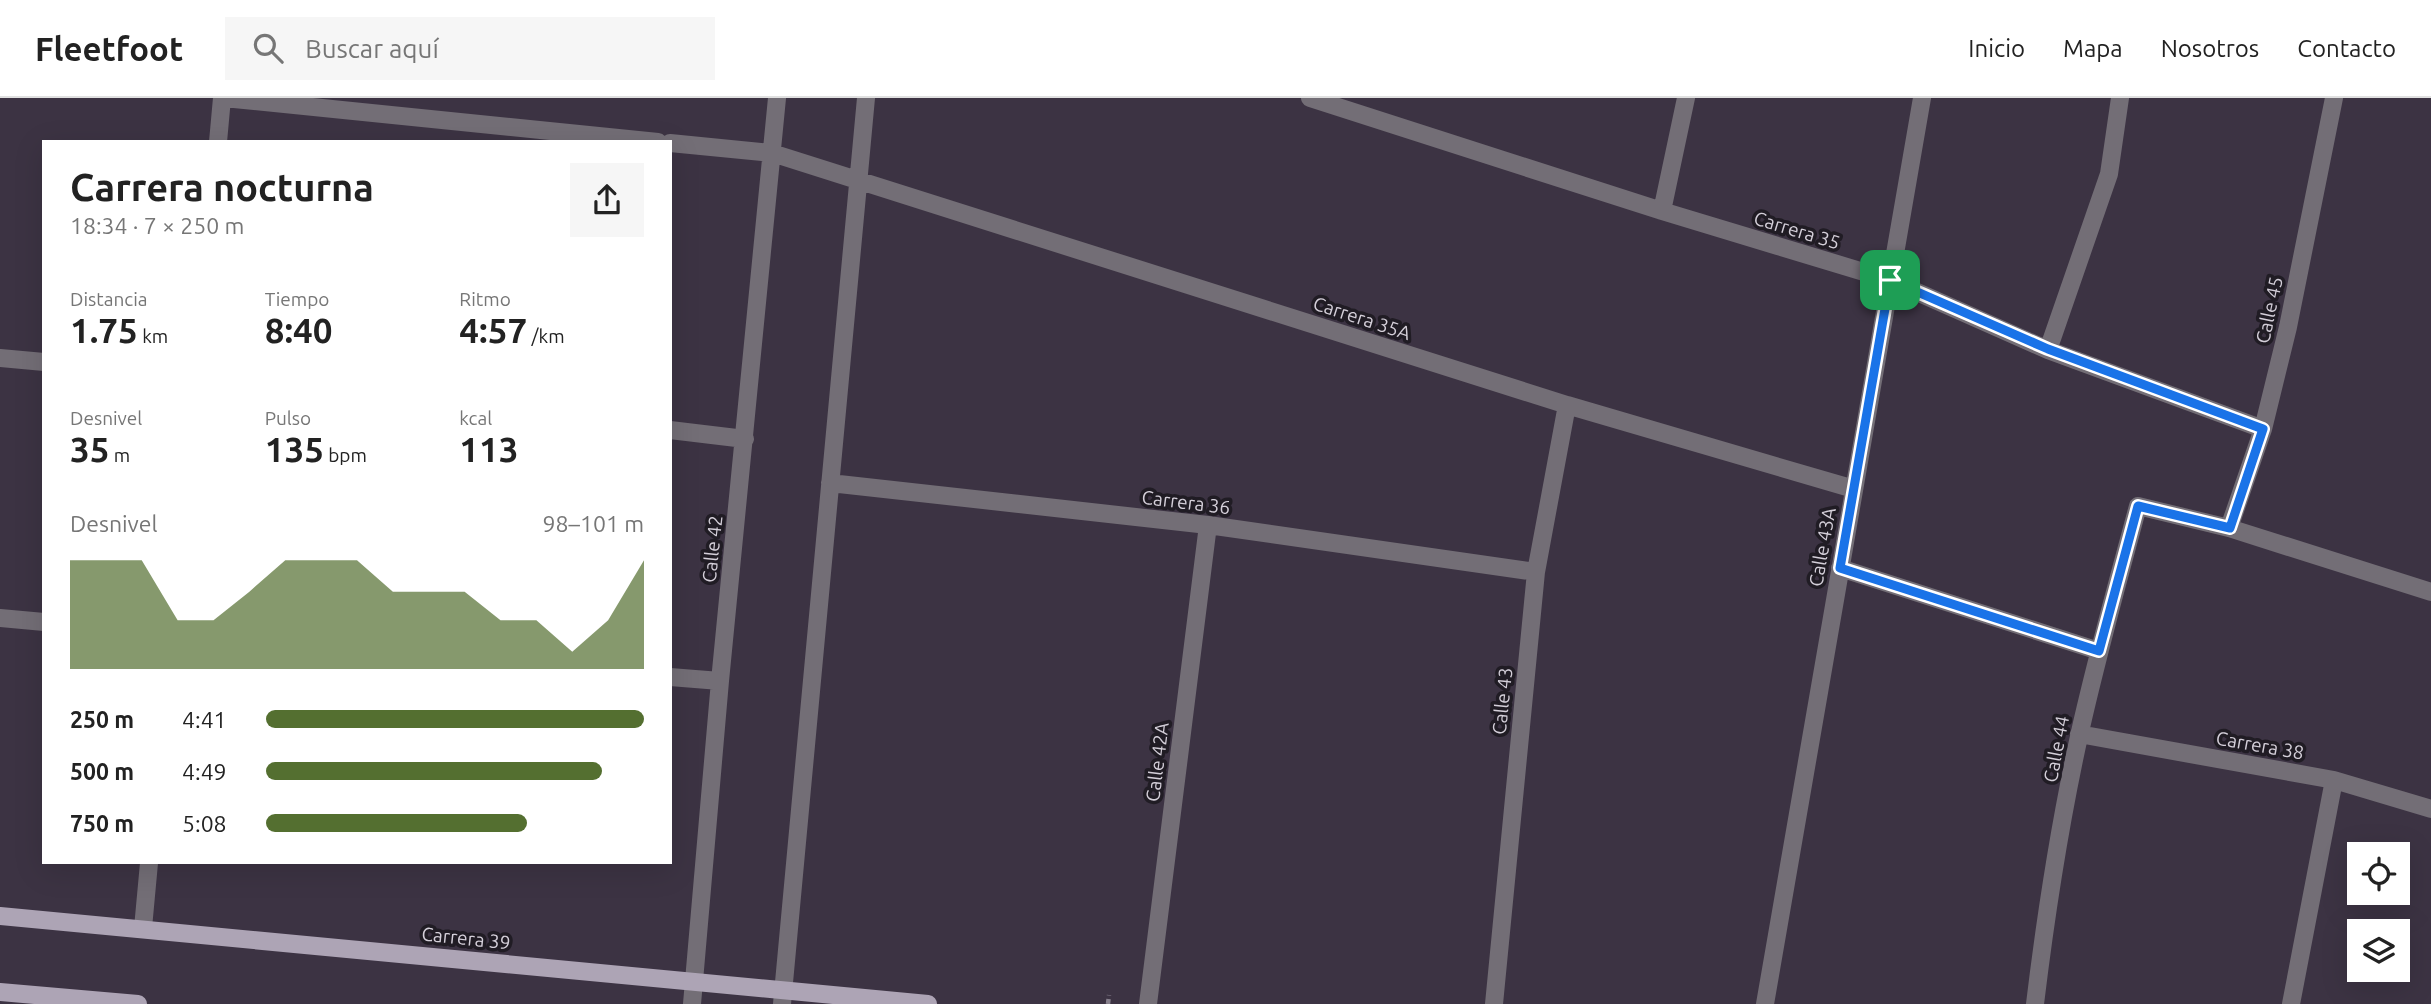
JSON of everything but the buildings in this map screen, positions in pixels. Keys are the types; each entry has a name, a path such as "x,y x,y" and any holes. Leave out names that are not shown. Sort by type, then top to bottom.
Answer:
{"main road":[{"name":"Carrera 39","path":"0,916 694,982 783,997 928,1004"},
{"path":"0,992 137,1004"}],"street":[{"path":"218,140 223,98 638,140"},
{"name":"Calle 42","path":"692,1004 720,681 777,98"},
{"path":"783,997 866,98"},
{"name":"Carrera 35","path":"1310,98 1662,211 1890,280 2048,349 2263,429"},
{"path":"1662,211 1686,98"},
{"name":"Calle 43A","path":"1765,1004 1922,98"},
{"path":"2048,349 2109,174 2120,98"},
{"name":"Calle 45","path":"2230,528 2263,429 2288,327 2333,98"},
{"path":"672,143 772,153 858,180"},
{"name":"Carrera 35A","path":"858,180 1567,405 1854,489"},
{"path":"0,358 42,362"},
{"name":"Calle 43","path":"1494,1004 1536,572 1567,405"},
{"path":"672,430 745,439"},
{"name":"Carrera 36","path":"830,483 1208,525 1536,572"},
{"name":"Calle 44","path":"2035,1004 2048,901 2079,734 2138,506 2230,528"},
{"name":"Calle 42A","path":"1148,1004 1208,525"},
{"path":"2230,528 2431,592"},
{"path":"1840,568 2099,651"},
{"path":"0,618 42,622"},
{"path":"672,677 720,681"},
{"name":"Carrera 38","path":"2079,734 2334,780 2431,809"},
{"path":"2291,1004 2334,780"},
{"path":"143,928 149,864"}],"path":[{"path":"1108,1004 1109,995"}],"route":[{"path":"1890,280 2048,349 2263,429 2230,528 2138,506 2099,651 1840,568 1890,280"}]}
